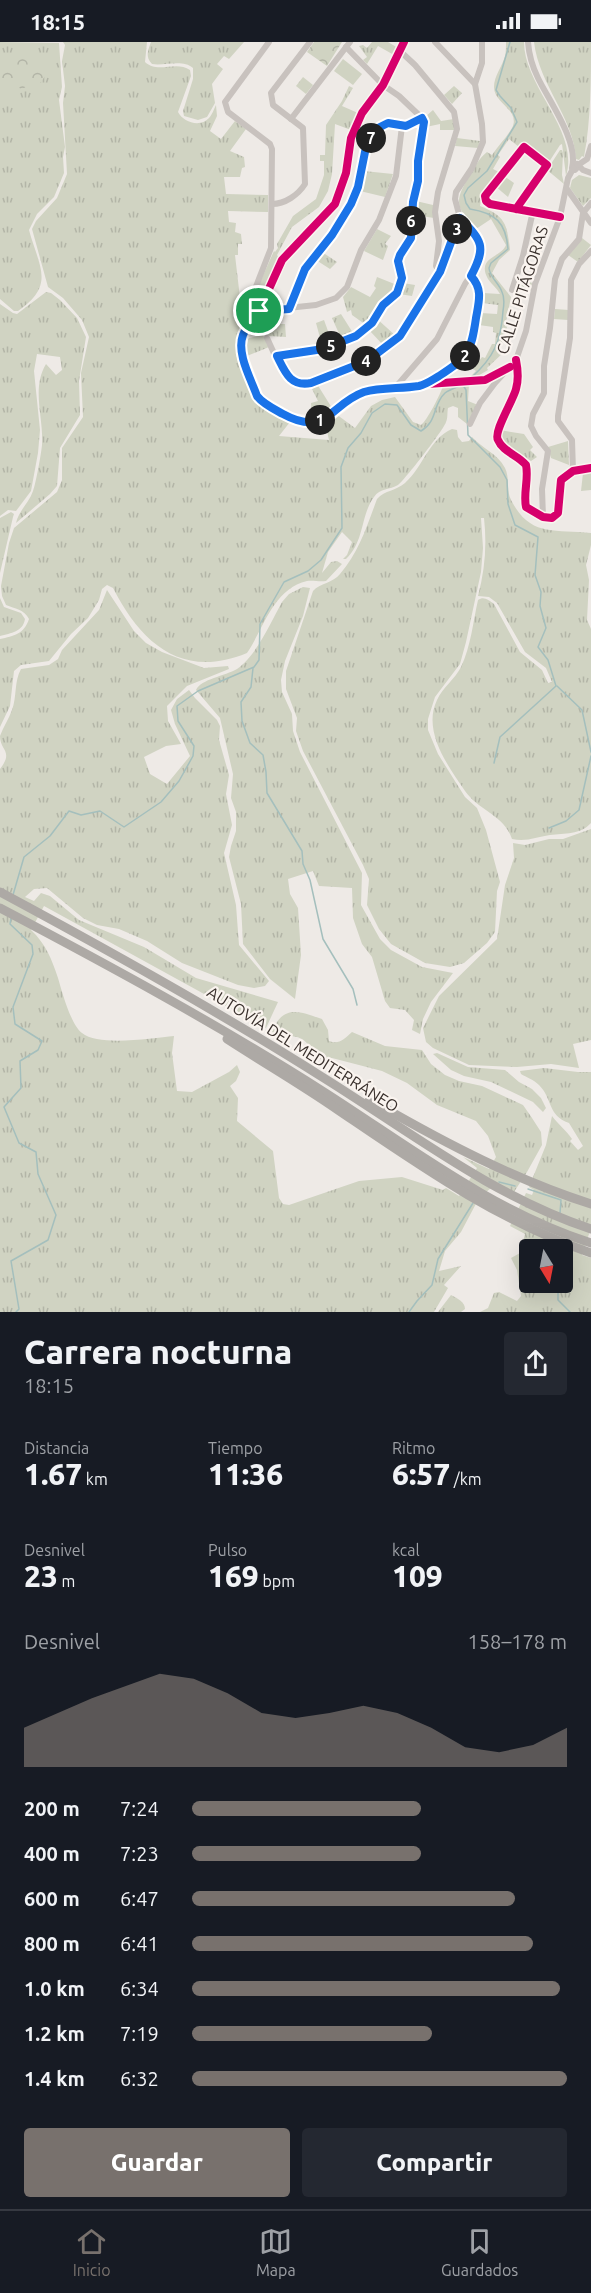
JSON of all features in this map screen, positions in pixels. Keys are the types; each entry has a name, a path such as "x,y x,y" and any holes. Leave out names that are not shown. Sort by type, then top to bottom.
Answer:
{"highway":[{"name":"AUTOVÍA DEL MEDITERRÁNEO","path":"0,892 220,1014 360,1100 473,1174 545,1212 591,1229"},
{"name":"AUTOVÍA DEL MEDITERRÁNEO","path":"0,908 202,1017 325,1092 464,1189 588,1247"},
{"path":"360,1100 379,1105 441,1141 536,1185 587,1202"}],"street":[{"path":"260,308 255,289 271,248 270,144 228,111 225,102 269,42"},
{"path":"272,204 281,204 300,191 305,184 304,131 273,105 271,93 310,42"},
{"path":"404,42 383,85 362,113 351,138 346,174 335,204 282,260 260,308 243,333 241,345 257,396 261,401 291,418 313,422 327,418 356,396 367,391 485,380 510,366"},
{"path":"435,42 475,84"},
{"path":"528,42 537,77 568,138 575,166"},
{"path":"395,389 438,339 480,260 481,243 460,218 454,199 472,168 483,142 475,84 482,63 481,44"},
{"path":"277,356 323,349 356,336 372,323 383,305 397,293 402,278 398,261 411,238 412,211 418,181 418,161 424,122 399,96 383,85 348,45 291,119"},
{"path":"400,51 415,65 457,118 457,129 438,192 435,212 440,241 436,266 440,272"},
{"path":"289,309 305,269 332,235 351,204 358,187 366,147 372,135 388,123 402,126 422,118"},
{"path":"260,308 303,308 330,302 347,287 361,250 378,220 396,176 402,126"},
{"path":"575,166 587,159 591,146"},
{"path":"516,209 547,165 524,147 485,196 486,201 490,204 516,209 532,212 561,217"},
{"path":"575,166 591,173"},
{"name":"CALLE PITÁGORAS","path":"470,424 480,404 516,360 526,331 535,284 561,217 568,178 575,166"},
{"path":"567,189 591,223"},
{"path":"543,517 542,489 548,452 531,426 533,414 544,393 544,366 558,267 579,239 584,213 591,203"},
{"path":"512,290 523,256 532,212"},
{"path":"267,338 286,375 295,383 311,383 367,361 400,336 440,272 460,218"},
{"path":"573,471 572,440 558,421 558,416 570,338 571,280 579,264 591,251"},
{"path":"427,384 458,364 471,346 480,295 478,284 471,276"},
{"path":"516,360 519,374 517,387 508,411 497,429 497,438 503,447 526,465 528,474 524,498 526,507 543,517 552,518 558,513 561,480 573,471 591,468"}],"green space":[{"path":"0,42 59,43 62,87 59,100 65,147 64,173 54,197 37,214 29,230 40,265 41,284 30,302 18,311 14,311 0,299"},
{"path":"63,42 147,42 145,62 156,67 179,66 190,70 191,76 178,112 180,116 188,121 201,123 209,118 216,105 217,116 210,131 221,139 235,121 246,129 230,151 244,157 245,167 242,168 240,177 224,177 226,194 268,195 268,212 228,211 229,222 236,223 235,232 241,234 242,244 238,244 238,255 235,255 240,298 249,293 254,305 239,335 239,351 256,401 290,422 279,436 329,440 325,423 336,414 355,428 371,406 395,397 413,422 421,425 430,413 443,386 469,384 468,401 478,405 467,424 458,417 458,408 453,406 448,408 444,426 408,474 398,485 379,492 374,497 366,512 360,536 352,552 346,559 343,559 352,542 342,532 328,552 322,573 331,562 337,561 342,564 326,581 307,581 295,585 286,592 271,611 247,653 224,660 203,662 183,659 166,651 151,640 137,625 113,588 107,585 102,589 99,600 88,618 71,634 49,661 21,665 14,671 10,706 0,727 0,639 21,631 29,619 22,611 6,605 2,596 1,586 9,543 14,528 57,492 62,480 62,448 83,417 81,373 89,337 82,320 63,298 48,287 32,229 36,221 57,198 67,174 63,103 65,86 62,61 65,45"},
{"path":"151,42 244,42 229,59 224,56 217,64 223,69 212,84 215,103 207,117 198,120 184,116 183,111 193,79 193,68 179,63 152,64 148,56"},
{"path":"314,42 342,42 327,66 307,52"},
{"path":"372,42 388,42 398,48 394,55 378,46 367,64 363,60 367,57 359,46 363,45 367,48"},
{"path":"506,42 524,42 526,59 559,126 568,159 566,176 562,144 549,162 527,144 519,147 509,139 498,155 500,157 493,169 499,172 482,193 480,206 500,217 506,227 510,250 499,260 492,273 511,297 505,326 507,327 500,350 504,352 487,368 488,370 476,377 470,377 476,371 473,369 482,357 485,358 492,344 495,344 496,333 493,332 493,327 479,325 481,313 497,314 498,305 482,303 483,293 500,294 488,279 485,266 506,245 491,219 476,229 464,215 459,198 479,160 487,152 492,155 508,135 514,122 513,116 495,93 494,87 505,56"},
{"path":"534,42 591,42 588,129 584,157 582,156 579,160 576,159 569,129 542,73"},
{"path":"32,53 43,61 46,75 40,83 30,84 21,90 19,87 0,84 0,64 14,57"},
{"path":"343,59 362,74 353,85 334,71"},
{"path":"303,77 313,85 306,94 296,86"},
{"path":"349,86 353,88 342,106 358,113 351,130 335,124 332,174 328,191 319,207 292,227 277,255 279,258 264,292 258,293 257,289 274,251 278,248 277,244 293,216 316,199 324,175 324,161 320,161 320,155 325,155 326,125"},
{"path":"454,86 462,93 452,104 444,95"},
{"path":"433,110 441,121 454,119 454,130 440,130 440,124 426,127 425,117"},
{"path":"457,138 480,141 478,148 455,146"},
{"path":"560,150 563,153 564,184 547,170"},
{"path":"364,171 393,174 385,197 360,191"},
{"path":"579,175 591,178 591,198 583,206 570,188 572,180"},
{"path":"504,176 514,183 508,197 495,186"},
{"path":"416,201 433,205 434,218 415,215"},
{"path":"377,229 391,236 385,244 388,246 383,260 364,251"},
{"path":"582,238 591,245 578,262 568,255"},
{"path":"322,252 337,262 330,269 316,260"},
{"path":"377,277 397,285 390,295 378,305 366,325 352,315 351,310 347,312 343,297 351,287 370,297 376,288 374,286"},
{"path":"518,278 532,283 530,292 516,289"},
{"path":"403,283 415,285 412,296 399,294"},
{"path":"46,292 60,300 77,318 86,337 79,381 80,415 60,448 57,486 16,523 33,491 40,462 42,435 39,383 46,364 56,375 62,370 60,357 37,354 34,371 40,430 31,491 16,511 8,510 0,516 0,304 17,314"},
{"path":"555,309 569,310 568,320 554,319"},
{"path":"341,314 353,333 341,338 332,318"},
{"path":"376,318 396,336 384,346 369,330"},
{"path":"324,320 332,342 322,345 316,323"},
{"path":"264,324 285,324 286,337 269,336"},
{"path":"263,335 269,347 247,356 245,339"},
{"path":"317,384 332,408 320,417 312,419 311,403 318,401 311,387"},
{"path":"452,429 457,430 462,442 469,441 472,437 502,463 511,500 526,520 535,526 554,531 591,533 591,545 586,565 589,580 587,620 591,629 591,823 582,830 572,833 527,840 512,839 503,824 477,804 465,791 439,748 433,724 433,712 437,700 464,659 478,600 484,598 494,604 520,652 542,670 548,683 552,682 546,668 525,652 497,603 489,597 478,596 485,548 484,518 481,518 483,548 481,572 466,642 460,664 435,697 428,719 428,730 438,754 465,797 477,808 486,830 500,882 497,891 495,932 487,943 464,963 450,967 425,963 391,944 379,929 367,905 369,879 303,751 296,731 297,718 286,689 286,671 313,591 337,577 347,566 362,538 377,499 405,483 437,439"},
{"path":"499,430 524,434 533,447 530,450 537,457 531,461 511,449 503,441"},
{"path":"568,441 569,465 551,458 548,447"},
{"path":"591,472 591,490 581,491 583,473"},
{"path":"11,512 14,514 0,573 0,518"},
{"path":"303,587 310,588 303,616 285,661 281,680 282,692 292,714 293,731 300,752 362,873 361,905 380,939 391,950 422,967 453,973 431,1002 423,1019 420,1034 412,1030 414,1020 405,1010 390,1008 385,1001 372,957 362,944 353,918 352,888 319,886 313,871 288,879 290,894 298,908 301,955 295,999 270,979 243,944 241,904 229,857 236,831 236,812 231,798 233,774 220,718 196,690 203,683 237,669 244,663 262,638 282,602 289,594"},
{"path":"107,590 134,631 146,643 162,652 204,668 228,666 229,669 187,686 167,706 168,721 181,744 166,746 144,757 150,774 167,784 190,756 171,710 177,699 189,690 217,720 220,726 219,740 229,775 226,794 232,825 224,853 236,905 239,945 269,981 265,986 254,988 238,985 182,963 147,941 119,929 97,925 83,918 47,888 34,889 25,897 34,901 41,893 50,896 79,920 144,947 196,978 278,1002 266,1028 44,906 31,930 48,952 71,1016 82,1033 101,1040 113,1041 174,1036 172,1053 177,1091 192,1092 229,1072 237,1065 240,1072 236,1081 230,1086 238,1098 237,1121 273,1151 279,1198 283,1204 289,1205 359,1181 402,1177 443,1190 446,1188 459,1196 477,1168 463,1157 489,1169 496,1157 488,1136 476,1121 437,1105 407,1083 382,1071 332,1058 322,1060 312,1054 309,1046 300,1038 272,1032 276,1023 287,1013 299,1012 322,1019 328,1030 329,1041 341,1041 352,1032 385,1046 422,1050 431,1064 445,1075 482,1086 523,1105 541,1132 542,1145 514,1192 491,1188 479,1198 461,1232 445,1251 439,1271 461,1266 444,1285 448,1288 434,1312 0,1312 0,769 6,755 0,736 12,710 21,669 49,665 58,659 62,650 99,610"},
{"path":"0,598 4,607 21,613 25,619 22,627 0,636"},
{"path":"591,829 591,1040 573,1044 579,1068 551,1064 517,1067 469,1065 433,1048 426,1042 423,1028 439,996 497,939 505,885 514,858 513,843 525,845 549,839 563,839"},
{"path":"437,1053 468,1067 505,1070 532,1089 541,1098 546,1108 543,1112 533,1102 491,1082 464,1076 451,1070 433,1054"},
{"path":"544,1068 591,1072 591,1228 582,1255 591,1258 591,1312 480,1312 488,1308 494,1293 499,1292 517,1301 521,1293 573,1293 573,1239 524,1239 525,1234 510,1226 526,1193 532,1195 534,1190 529,1187 546,1145 552,1116 570,1136 572,1139 570,1141 578,1150 583,1146 569,1123 557,1116 539,1085 521,1074 520,1071"},
{"path":"519,1254 519,1283 517,1270 511,1258"},
{"path":"451,1295 462,1302 465,1309 461,1312 438,1312"}],"waterway":[{"path":"472,377 491,355 498,340 504,299 489,268 491,263 508,249 505,232 498,220 486,213 470,209 464,195 468,188 487,171 517,122 511,108 496,90 510,42"},
{"path":"13,895 24,857 50,836 69,811 81,815 100,811 124,827 161,802 179,781 193,756 194,746 178,721 177,706 198,691 254,667 259,660 260,624 284,582 308,571 321,560 342,528 341,467 348,448 361,433 372,413 385,404 397,405 411,425 421,431 430,423 445,393 464,384"},
{"path":"463,385 466,390 468,435 500,467 507,480 508,504 515,525 538,537 535,575 541,592 540,606 546,628 538,647 548,660 556,686 500,737 494,763"},
{"path":"253,668 251,687 241,702 242,721 250,743 263,755 267,793 302,851 303,864 310,880 323,939 353,989 357,1005"},
{"path":"557,686 582,710 591,752"},
{"path":"549,828 566,821 579,810 591,756"},
{"path":"11,918 10,924 32,945 33,954 13,1007 15,1024 42,1041 38,1050 20,1061 21,1088 4,1107 19,1143 36,1152 38,1174 56,1215 48,1240 11,1261 19,1309 16,1312"},
{"path":"499,1182 515,1186"},
{"path":"528,1189 561,1200 560,1213"},
{"path":"409,1312 432,1285 438,1259 473,1203"},
{"path":"558,1293 558,1300 570,1312"}],"cycle path":[{"path":"404,42 383,85 362,113 351,138 346,173 335,204 282,260 259,311 244,333 241,345 242,355 259,399 291,418 313,422 327,418 356,396 367,391 485,380 510,367"},
{"path":"516,209 547,165 524,147 485,196 486,201 490,204 560,217"},
{"path":"516,360 517,385 497,436 503,448 526,465 526,507 543,517 552,518 558,513 561,480 573,471 591,468"}],"route":[{"path":"422,118 424,122 418,161 418,181 411,220 412,232 409,244 398,261 402,278 397,293 378,311 372,323 356,336 323,349 277,356 290,380 302,384 311,383 367,361 393,342 407,327 440,272 460,218 476,235 482,250 480,260 471,276 478,284 480,295 474,337 465,357 427,384 367,391 348,400 327,418 313,422 296,420 259,399 242,355 243,333 259,311 289,309 305,269 332,235 351,204 358,187 366,147 372,135 388,123 406,126 422,118"}]}
